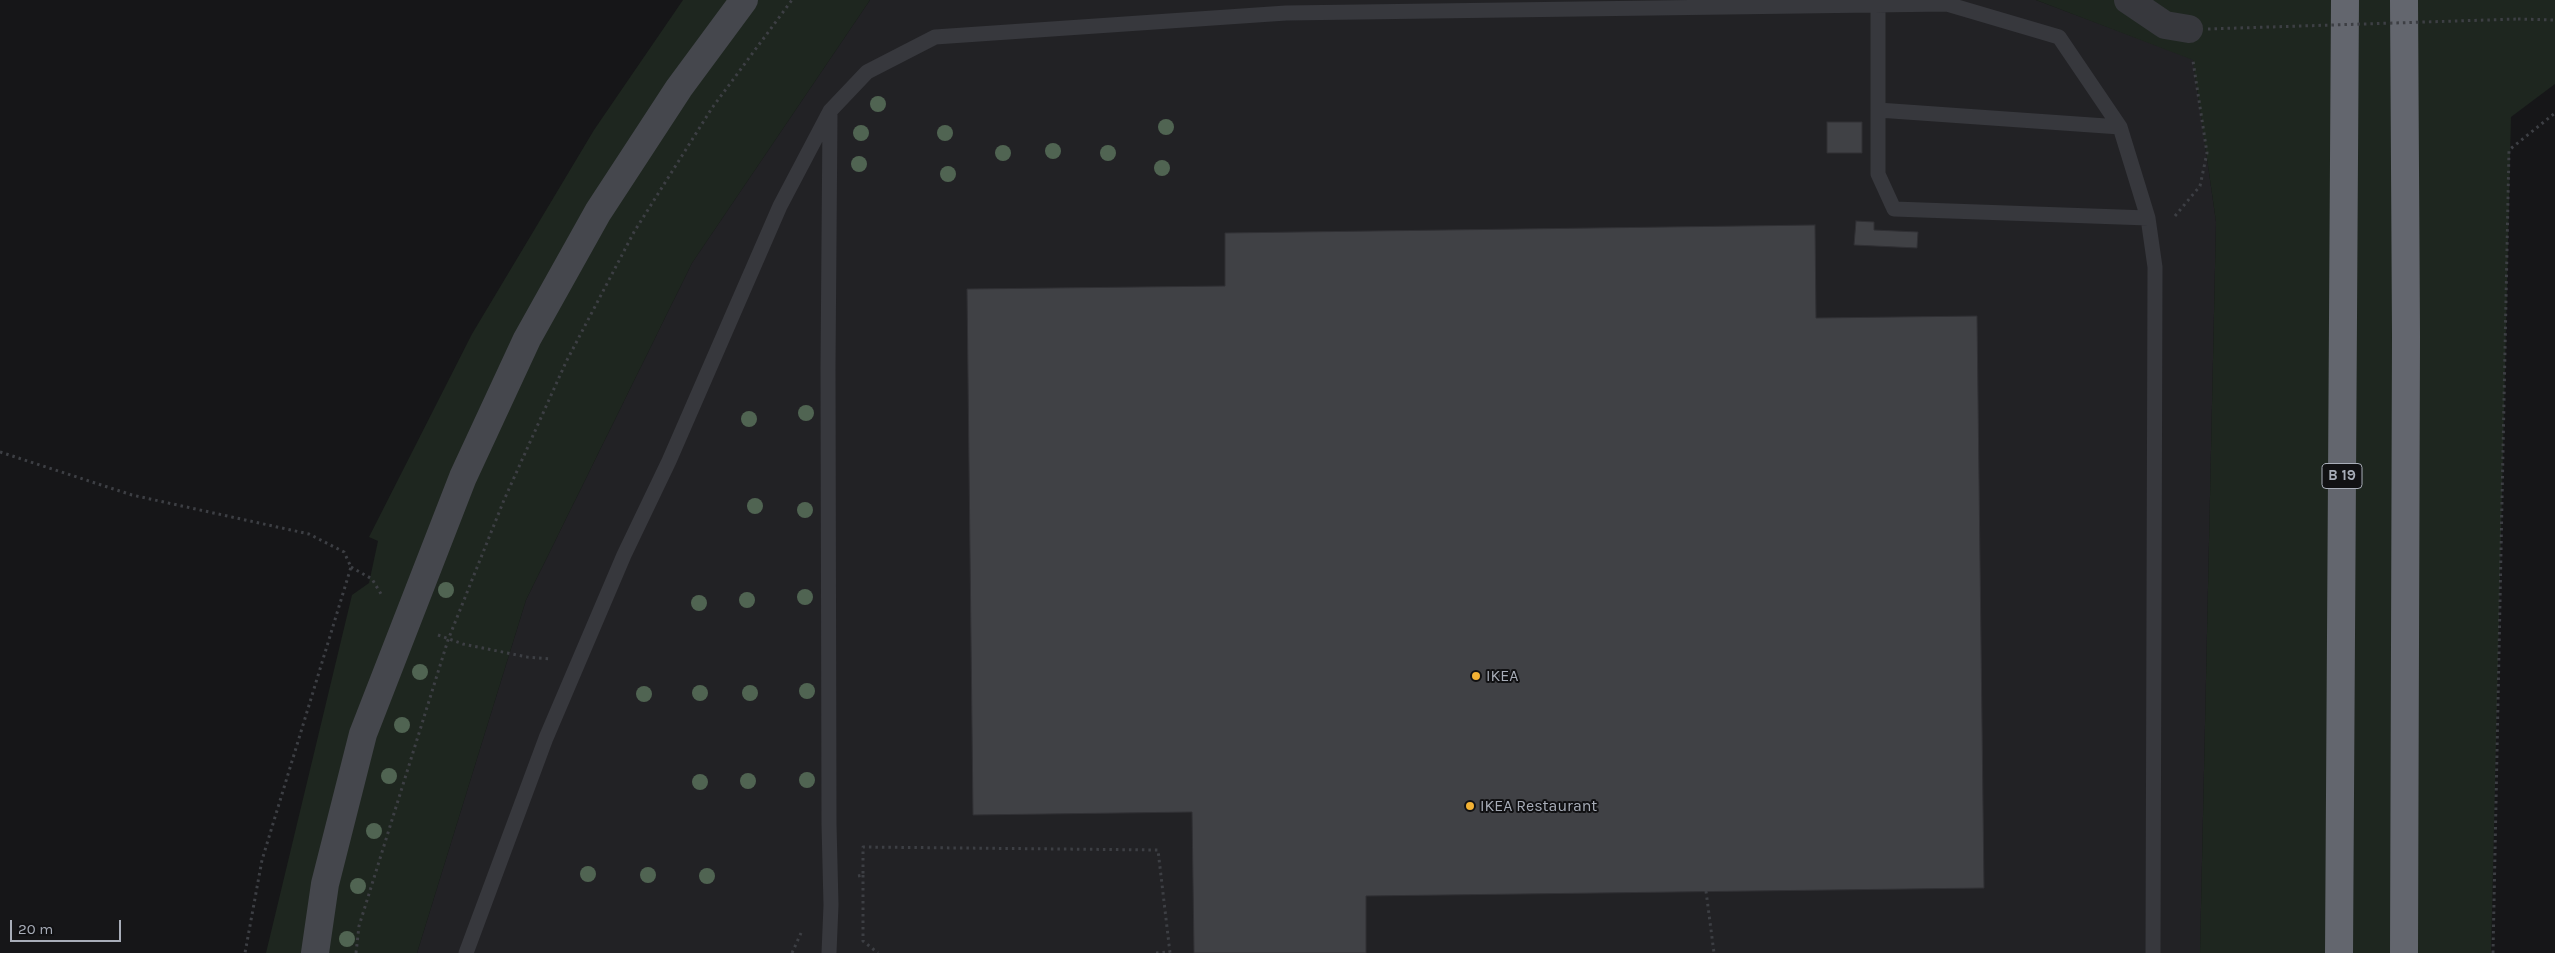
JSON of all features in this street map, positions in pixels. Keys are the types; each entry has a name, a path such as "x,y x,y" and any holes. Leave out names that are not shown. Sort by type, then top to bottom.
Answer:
{"highway":[{"name":"B 19","path":"2340,953 2345,0"},
{"path":"2404,0 2406,326 2404,953"}],"street":[{"path":"315,953 325,884 363,734 462,477 527,339 598,212 679,88 744,0"},
{"path":"2128,0 2165,25 2199,29"}],"lane":[{"path":"466,953 546,738 624,555 669,461 780,206 830,111 867,72 934,37 1286,13 1946,4 2059,37 2120,127 2148,218 2155,267 2153,953"},
{"path":"1878,6 1878,174 1894,209 2148,218"},
{"path":"1878,110 2120,127"},
{"path":"829,953 828,367 830,111"}],"path":[{"path":"356,953 359,926 448,640 504,500 566,362 634,232 712,108 792,0"},
{"path":"2174,218 2200,186 2207,153 2199,29 2518,19 2555,20"},
{"path":"2493,953 2509,150 2555,113"},
{"path":"0,452 132,495 309,534 344,552 351,567 372,579 377,586"},
{"path":"244,953 262,860 351,567"},
{"path":"432,632 448,640 527,657 579,662"},
{"path":"878,953 863,941 863,848 1158,850 1170,952 1156,953"},
{"path":"830,876 863,876"},
{"path":"1706,892 1714,953"},
{"path":"792,953 802,925"}],"shaded area":[{"path":"683,0 870,0 692,263 526,600 417,953 266,953 352,595 369,583 378,541 369,537 472,334 594,130"},
{"path":"870,0 2036,0 2193,59 2216,222 2200,953 417,953 526,600 692,263"},
{"path":"2036,0 2555,0 2555,84 2511,117 2491,953 2200,953 2216,222 2193,60"}],"building":[{"path":"1827,122 1862,122 1862,153 1827,153"},
{"path":"1856,221 1874,222 1874,230 1918,232 1917,248 1854,245"},
{"name":"IKEA","path":"1815,225 1816,318 1977,316 1984,888 1366,896 1366,953 1194,953 1192,812 973,815 967,289 1225,286 1225,233"}],"place":[{"name":"IKEA","path":"1476,676"},
{"name":"IKEA Restaurant","path":"1470,806"}]}
